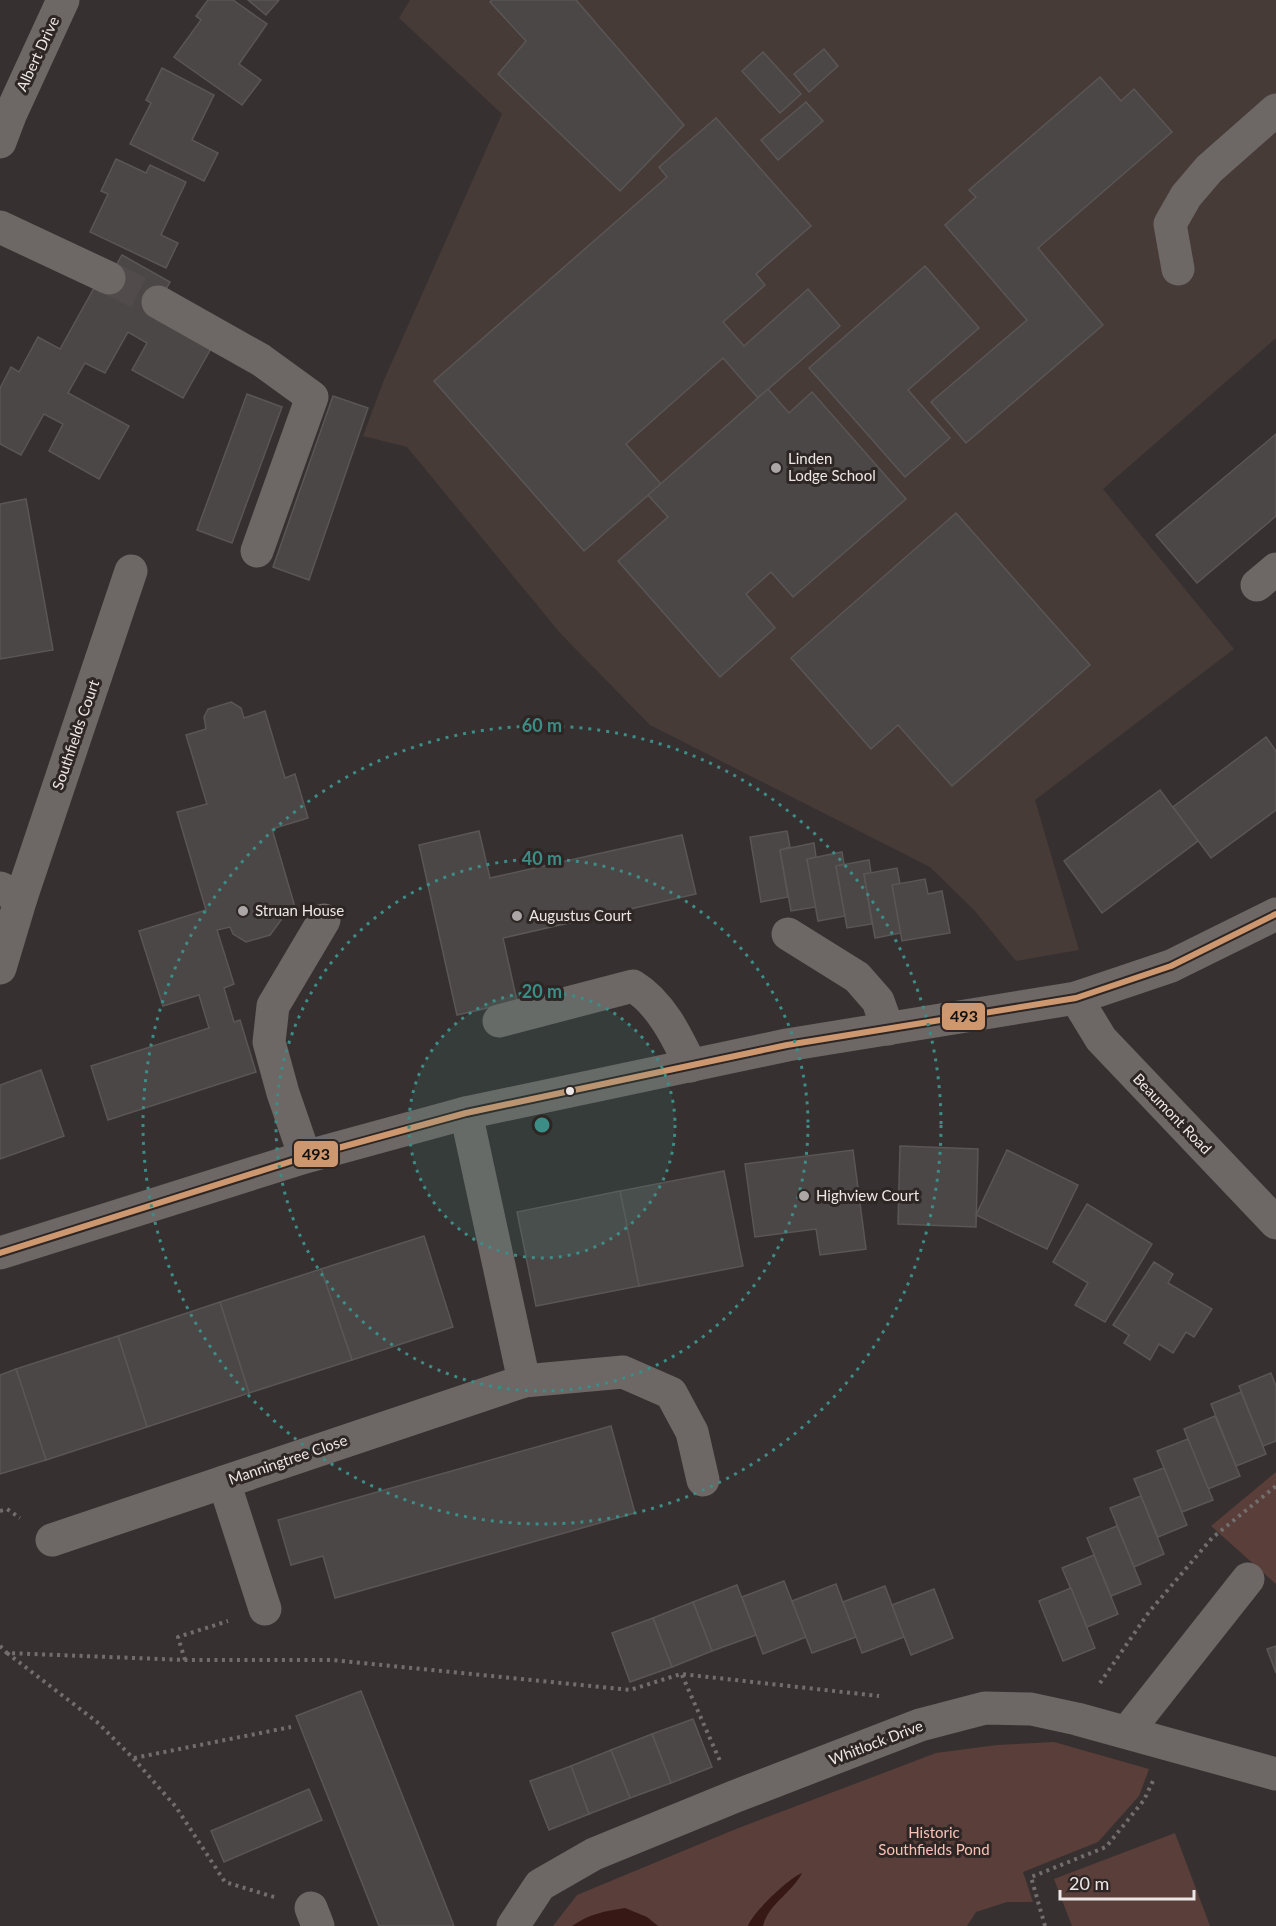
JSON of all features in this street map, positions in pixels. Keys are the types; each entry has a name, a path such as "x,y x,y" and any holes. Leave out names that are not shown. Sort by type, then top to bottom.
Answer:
{"street":[{"name":"Albert Drive","path":"0,142 63,0"},
{"path":"1178,269 1170,224 1186,196 1209,169 1276,110"},
{"path":"0,227 109,278"},
{"path":"158,302 261,360 312,397 257,551"},
{"name":"Southfields Court","path":"0,968 10,893 131,571"},
{"path":"0,1253 304,1156 466,1113 788,1045 1076,998 1171,966 1276,914"},
{"path":"304,1156 269,1042 273,1006 324,920"},
{"path":"788,934 857,977 878,1001 888,1029"},
{"path":"499,1021 633,986 647,995 677,1037 691,1065"},
{"name":"Beaumont Road","path":"1076,998 1101,1039 1276,1223"},
{"path":"466,1113 524,1381"},
{"name":"Manningtree Close","path":"52,1540 524,1381 623,1372 671,1394 692,1432 704,1480"},
{"path":"224,1482 265,1609"},
{"path":"1126,1732 1248,1579"},
{"name":"Whitlock Drive","path":"513,1926 540,1886 594,1854 715,1804 920,1725 985,1708 1031,1708 1276,1774"}],"path":[{"path":"1077,1719 1149,1612 1212,1538 1276,1486"},
{"path":"185,1660 178,1637 265,1609"},
{"path":"0,1646 97,1722 133,1758 176,1807 225,1882 315,1917"},
{"path":"7,1653 185,1660 332,1660 630,1690 681,1674 880,1696"},
{"path":"681,1674 716,1752"},
{"path":"133,1758 291,1727"},
{"path":"1045,1926 1031,1877 1106,1846 1144,1800 1169,1745"}],"shaded area":[{"name":"Linden Lodge School","path":"410,0 1276,0 1276,338 1103,489 1234,649 1035,800 1079,950 1016,961 974,910 930,867 650,725 561,634 407,447 363,436 384,380 502,114 399,18"},
{"path":"802,1873 775,1904 763,1926 748,1926 756,1913 772,1896"},
{"path":"625,1908 647,1917 658,1926 572,1926 597,1914"}],"green space":[{"path":"1276,1472 1276,1584 1211,1526"},
{"name":"Historic Southfields Pond","path":"1054,1742 1149,1769 1139,1796 1098,1842 1023,1872 1033,1902 1007,1902 976,1912 967,1926 553,1926 577,1895 736,1829 936,1753 997,1745"},
{"path":"1175,1833 1210,1926 1072,1926 1054,1879"}],"building":[{"path":"208,0 233,0 267,24 239,64 261,80 242,105 174,57 201,20 196,16"},
{"path":"248,0 279,0 266,15"},
{"path":"492,0 576,0 684,125 620,191 498,74 526,41 490,2"},
{"path":"824,49 838,66 809,92 794,74"},
{"path":"763,52 801,94 780,113 742,71"},
{"path":"162,68 214,95 192,140 218,153 204,181 130,144 151,103 146,100"},
{"path":"1100,77 1121,101 1134,89 1172,132 1038,248 1103,325 966,443 931,402 1027,320 945,225 976,197 969,190"},
{"path":"806,102 823,121 778,160 761,140"},
{"path":"716,118 811,226 756,274 765,285 723,322 744,346 808,289 840,326 758,398 723,358 626,444 661,484 584,551 434,381 667,177 659,167"},
{"path":"116,159 146,173 150,165 186,182 161,235 178,243 166,268 90,232 108,194 101,191"},
{"path":"122,255 170,282 153,312 213,345 183,398 132,370 147,343 128,332 105,373 85,363 68,393 129,426 99,479 49,451 63,424 44,414 21,455 0,444 0,388 11,367 19,372 38,337 60,349 94,288 101,292"},
{"path":"925,266 979,328 908,390 950,438 905,477 809,368"},
{"path":"768,389 789,413 812,392 906,499 793,597 771,572 746,594 775,628 720,677 618,561 668,517 648,495"},
{"path":"247,394 282,407 232,543 197,530"},
{"path":"333,396 368,408 309,580 273,567"},
{"path":"1276,434 1276,516 1197,583 1156,535"},
{"path":"26,499 53,650 0,659 0,504"},
{"path":"956,513 1090,665 952,786 898,725 871,749 791,658"},
{"name":"Struan House","path":"231,702 241,708 244,718 265,711 285,778 295,774 308,818 272,829 295,907 279,912 281,920 270,935 246,942 233,934 230,927 217,930 234,984 224,988 234,1022 240,1020 256,1072 108,1120 91,1066 209,1028 199,995 163,1006 139,931 206,910 177,812 207,804 186,735 206,729 204,717 208,709"},
{"path":"1266,737 1276,751 1276,810 1211,858 1173,807"},
{"path":"1160,790 1198,841 1102,913 1064,861"},
{"name":"Augustus Court","path":"479,831 490,878 682,835 696,894 503,938 517,1001 457,1015 419,845"},
{"path":"787,831 790,847 780,850 788,897 761,902 750,837"},
{"path":"814,843 816,857 807,859 816,907 791,911 780,850"},
{"path":"842,852 844,864 836,866 845,916 818,921 807,859"},
{"path":"869,860 871,873 864,874 872,924 847,928 836,866"},
{"path":"897,868 900,884 892,885 901,933 875,938 864,874"},
{"path":"925,879 928,894 942,891 950,933 902,941 892,885"},
{"path":"41,1070 64,1136 0,1159 0,1085"},
{"path":"900,1146 978,1149 976,1227 898,1224"},
{"name":"Highview Court","path":"853,1150 866,1249 820,1255 816,1229 755,1237 745,1164"},
{"path":"1007,1150 1078,1185 1047,1249 976,1215"},
{"path":"724,1171 743,1266 639,1286 620,1191"},
{"path":"620,1191 639,1286 536,1306 517,1212"},
{"path":"1087,1204 1152,1244 1105,1322 1075,1305 1088,1283 1053,1262"},
{"path":"424,1236 453,1327 352,1360 321,1269"},
{"path":"1154,1262 1173,1274 1168,1283 1212,1309 1194,1337 1186,1332 1173,1353 1159,1344 1150,1360 1124,1343 1129,1335 1113,1325"},
{"path":"321,1269 352,1360 249,1393 220,1302"},
{"path":"220,1302 249,1393 147,1427 118,1336"},
{"path":"118,1336 147,1427 46,1460 16,1369"},
{"path":"16,1369 46,1460 0,1474 0,1375"},
{"path":"1271,1373 1276,1386 1276,1441 1263,1446 1239,1386"},
{"path":"1241,1392 1266,1454 1236,1466 1211,1404"},
{"path":"1215,1416 1240,1476 1208,1489 1184,1429"},
{"path":"611,1426 635,1513 335,1598 323,1556 291,1565 278,1520"},
{"path":"1188,1439 1213,1500 1182,1512 1157,1451"},
{"path":"1164,1468 1187,1525 1158,1537 1134,1479"},
{"path":"1141,1496 1164,1554 1134,1567 1110,1508"},
{"path":"1117,1526 1141,1584 1111,1596 1087,1538"},
{"path":"1094,1555 1118,1614 1087,1627 1062,1568"},
{"path":"784,1581 806,1637 763,1654 742,1597"},
{"path":"836,1584 856,1637 812,1653 792,1601"},
{"path":"737,1585 756,1635 712,1651 693,1602"},
{"path":"885,1586 904,1637 862,1653 843,1602"},
{"path":"1071,1588 1095,1648 1063,1661 1039,1601"},
{"path":"934,1589 953,1638 911,1655 892,1605"},
{"path":"693,1602 712,1651 672,1667 653,1618"},
{"path":"653,1618 672,1667 630,1682 612,1633"},
{"path":"1276,1646 1276,1673 1267,1649"},
{"path":"361,1691 454,1926 379,1926 296,1716"},
{"path":"693,1719 712,1767 671,1783 652,1734"},
{"path":"652,1734 671,1783 630,1798 611,1750"},
{"path":"611,1750 630,1798 589,1814 571,1766"},
{"path":"571,1766 589,1814 549,1830 530,1781"},
{"path":"309,1789 322,1820 224,1862 211,1831"}],"tunnel":[{"path":"109,278 158,302"}],"transit line":[{"name":"493","path":"0,1253 305,1157 466,1113 787,1045 1076,998 1171,966 1276,914"}],"place":[{"name":"Linden Lodge School","path":"776,468"},
{"name":"Struan House","path":"243,911"},
{"name":"Augustus Court","path":"517,916"},
{"name":"Highview Court","path":"804,1196"}]}
